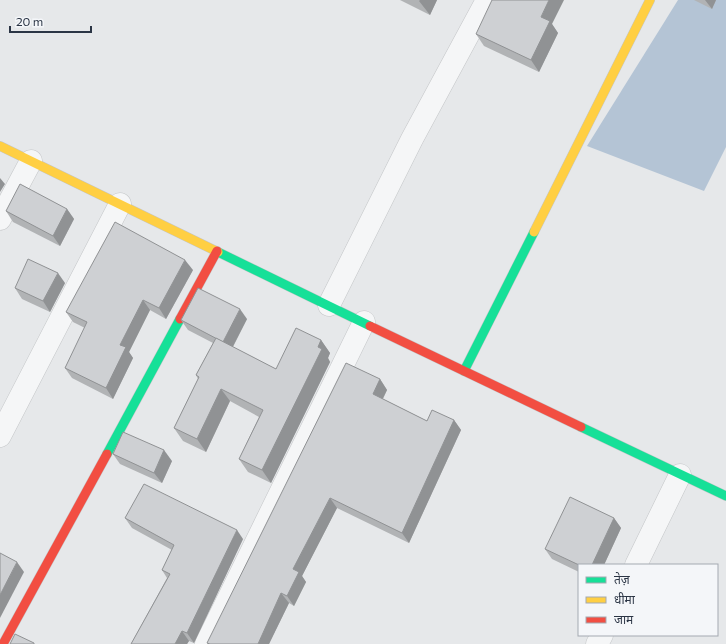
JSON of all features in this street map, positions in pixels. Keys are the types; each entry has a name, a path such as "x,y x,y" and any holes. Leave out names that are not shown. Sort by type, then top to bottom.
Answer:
{"street":[{"path":"329,305 412,139 488,0"},
{"path":"464,371 650,0"},
{"path":"0,146 726,496"},
{"path":"0,219 31,161"},
{"path":"0,436 120,204"},
{"path":"3,644 217,251"},
{"path":"206,644 364,322"},
{"path":"636,564 680,474"}],"water":[{"path":"678,0 726,0 726,147 704,191 587,146"}],"building":[{"path":"492,0 549,0 541,17 550,21 531,60 476,34"},
{"path":"20,184 67,209 53,236 6,211"},
{"path":"115,222 185,260 159,308 143,300 120,345 126,347 106,388 65,368 87,322 66,312"},
{"path":"28,259 58,273 43,301 15,288"},
{"path":"198,288 240,309 223,342 181,320"},
{"path":"296,328 321,340 318,347 322,349 262,470 239,459 263,410 221,389 197,439 174,428 199,377 196,375 216,338 276,369"},
{"path":"346,363 380,379 373,394 427,421 432,410 454,420 402,533 330,498 293,569 299,572 287,596 281,593 258,644 207,643"},
{"path":"123,432 164,450 154,473 113,454"},
{"path":"144,484 237,530 187,633 182,631 175,644 131,644 170,574 162,570 174,545 125,518"},
{"path":"570,497 614,518 592,564 578,565 545,549"},
{"path":"0,553 17,562 0,595"},
{"path":"15,634 34,643 34,644 10,644"}],"traffic: fast":[{"path":"464,371 534,232"},
{"path":"218,252 370,326"},
{"path":"107,454 180,319"},
{"path":"581,427 726,496"}],"traffic: slow":[{"path":"534,232 650,0"},
{"path":"0,146 218,252"}],"traffic: jam":[{"path":"180,319 217,251"},
{"path":"370,326 581,427"},
{"path":"3,644 107,454"}]}
